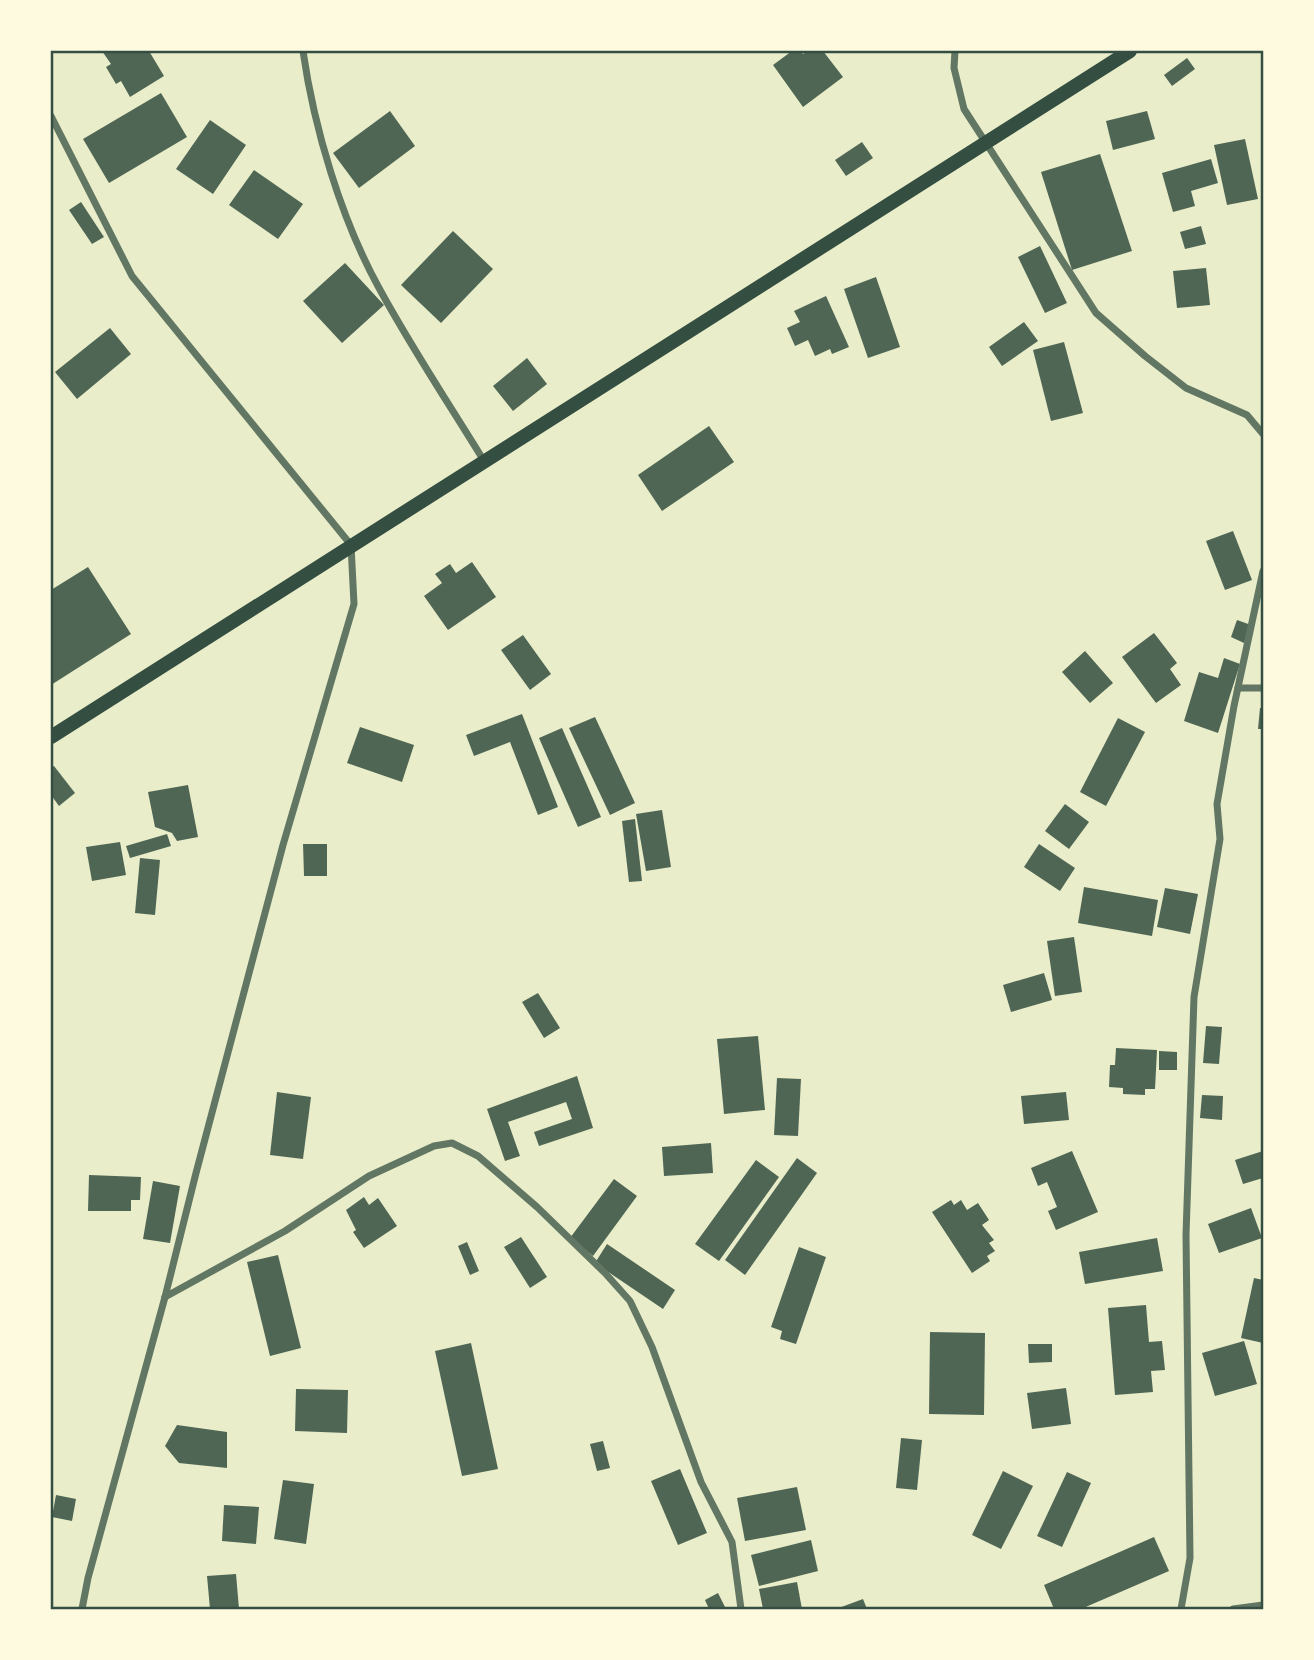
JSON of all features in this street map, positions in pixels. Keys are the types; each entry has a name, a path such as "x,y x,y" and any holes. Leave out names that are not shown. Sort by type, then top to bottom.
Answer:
{"main road":[{"path":"51,737 1130,51"}],"street":[{"path":"303,51 310,101 348,221 378,287 484,461"},
{"path":"955,51 954,68 964,109 1096,313 1144,356 1186,388 1247,415 1263,434"},
{"path":"51,116 132,276 351,545 354,604 283,845 82,1609"},
{"path":"1181,1609 1190,1558 1186,1235 1194,997 1220,839 1217,804 1263,571"},
{"path":"1238,688 1263,688"},
{"path":"165,1297 285,1231 369,1176 434,1146 452,1143 478,1156 537,1207 631,1301 652,1347 701,1482 732,1542 741,1609"},
{"path":"1233,1609 1263,1605"}],"building":[{"path":"102,51 149,51 164,76 130,97 121,81 116,84 106,67 111,64"},
{"path":"792,51 801,51 803,54 808,51 823,51 843,77 803,107 773,65"},
{"path":"1187,58 1195,69 1172,86 1164,75"},
{"path":"161,93 187,137 109,183 83,139"},
{"path":"390,111 415,146 359,188 333,153"},
{"path":"1147,111 1155,139 1113,150 1106,121"},
{"path":"210,120 246,145 213,194 176,169"},
{"path":"1245,139 1258,199 1227,205 1214,145"},
{"path":"862,142 873,158 846,176 835,160"},
{"path":"1100,154 1132,251 1072,270 1041,172"},
{"path":"1211,159 1218,183 1191,191 1195,206 1173,212 1162,173"},
{"path":"254,170 303,204 278,239 229,205"},
{"path":"81,202 104,237 92,244 69,210"},
{"path":"1201,226 1206,244 1185,249 1180,232"},
{"path":"453,231 493,269 441,323 401,285"},
{"path":"1040,246 1067,303 1045,313 1018,257"},
{"path":"345,263 384,305 342,343 303,301"},
{"path":"1206,268 1210,305 1177,308 1173,271"},
{"path":"876,277 900,347 868,358 844,289"},
{"path":"826,296 849,347 832,354 830,349 815,356 808,340 795,346 787,328 800,322 794,311"},
{"path":"1024,322 1038,341 1002,366 989,347"},
{"path":"110,328 131,354 77,399 55,372"},
{"path":"1064,342 1083,413 1051,421 1033,350"},
{"path":"527,358 547,384 513,411 493,386"},
{"path":"709,426 734,462 662,511 638,475"},
{"path":"1233,531 1252,580 1225,590 1206,541"},
{"path":"472,562 496,597 448,630 424,596 442,583 435,574 450,564 456,573"},
{"path":"88,567 131,634 51,685 51,590"},
{"path":"1237,620 1251,625 1244,643 1231,637"},
{"path":"1154,633 1177,663 1170,669 1181,685 1156,703 1122,657"},
{"path":"523,635 551,674 530,690 501,650"},
{"path":"1085,651 1113,683 1090,703 1062,672"},
{"path":"1224,658 1240,664 1218,733 1184,721 1199,672 1218,678"},
{"path":"1260,708 1263,708 1263,729 1258,729"},
{"path":"522,714 558,807 538,815 510,742 474,756 466,735"},
{"path":"595,717 635,803 610,815 569,728"},
{"path":"1118,718 1145,732 1106,806 1080,792"},
{"path":"360,727 414,745 402,782 347,763"},
{"path":"562,728 601,817 578,827 539,738"},
{"path":"54,766 75,793 59,806 51,795 51,768"},
{"path":"188,785 198,837 177,841 172,833 155,827 148,792"},
{"path":"1065,804 1089,822 1069,849 1045,831"},
{"path":"662,810 671,867 646,871 636,814"},
{"path":"635,819 642,881 629,882 622,821"},
{"path":"167,834 171,846 130,858 126,846"},
{"path":"120,842 126,875 92,881 86,847"},
{"path":"303,844 327,844 327,876 304,876"},
{"path":"1039,844 1075,868 1060,891 1024,867"},
{"path":"140,858 160,860 155,915 135,913"},
{"path":"1084,887 1158,900 1152,936 1078,923"},
{"path":"1165,888 1198,894 1190,934 1157,927"},
{"path":"1074,937 1082,992 1055,996 1047,941"},
{"path":"1044,973 1052,1000 1011,1012 1003,985"},
{"path":"538,993 560,1028 544,1038 522,1002"},
{"path":"1206,1026 1222,1027 1219,1064 1203,1063"},
{"path":"758,1036 765,1110 724,1114 717,1039"},
{"path":"1116,1048 1157,1050 1155,1089 1145,1089 1145,1095 1123,1094 1123,1088 1109,1087 1110,1065 1115,1065"},
{"path":"1159,1051 1177,1052 1177,1070 1159,1070"},
{"path":"577,1076 593,1128 539,1146 534,1132 572,1119 566,1102 508,1122 520,1156 505,1161 487,1109"},
{"path":"777,1078 801,1079 798,1136 774,1135"},
{"path":"277,1092 311,1097 303,1159 270,1155"},
{"path":"1066,1092 1069,1120 1024,1124 1021,1096"},
{"path":"1202,1095 1223,1096 1222,1120 1200,1118"},
{"path":"711,1143 713,1173 664,1176 662,1147"},
{"path":"1072,1151 1098,1212 1056,1230 1048,1211 1057,1207 1047,1182 1038,1186 1031,1168"},
{"path":"1263,1151 1263,1178 1243,1184 1235,1160"},
{"path":"797,1158 817,1173 745,1275 725,1260"},
{"path":"756,1160 779,1177 719,1261 695,1244"},
{"path":"89,1175 141,1177 140,1200 131,1200 131,1211 88,1211"},
{"path":"614,1179 637,1196 593,1256 570,1238"},
{"path":"153,1181 180,1186 170,1243 143,1239"},
{"path":"364,1197 369,1205 378,1198 397,1226 364,1248 353,1232 356,1230 346,1210"},
{"path":"951,1200 954,1205 961,1200 967,1210 978,1203 989,1220 982,1225 994,1240 989,1243 995,1251 987,1256 990,1261 972,1273 932,1212"},
{"path":"1251,1208 1262,1238 1219,1253 1208,1224"},
{"path":"521,1237 547,1277 530,1288 504,1247"},
{"path":"1157,1238 1163,1271 1085,1284 1079,1252"},
{"path":"467,1242 479,1271 470,1275 458,1246"},
{"path":"607,1244 675,1290 663,1309 595,1263"},
{"path":"799,1247 826,1257 796,1344 780,1339 782,1331 771,1327"},
{"path":"278,1255 301,1348 270,1356 247,1262"},
{"path":"1254,1278 1263,1280 1263,1343 1241,1338"},
{"path":"1146,1305 1149,1342 1162,1341 1165,1370 1151,1371 1153,1392 1115,1395 1108,1308"},
{"path":"930,1332 985,1333 984,1415 929,1414"},
{"path":"1244,1341 1257,1384 1215,1396 1202,1353"},
{"path":"471,1343 498,1469 462,1476 435,1351"},
{"path":"1028,1344 1052,1344 1052,1362 1029,1363"},
{"path":"1066,1388 1071,1424 1032,1429 1027,1393"},
{"path":"296,1389 348,1390 347,1433 295,1431"},
{"path":"177,1425 227,1432 227,1468 179,1463 165,1446"},
{"path":"901,1438 922,1440 917,1490 896,1488"},
{"path":"603,1441 610,1468 597,1471 590,1444"},
{"path":"680,1469 707,1533 678,1545 651,1481"},
{"path":"1003,1471 1033,1486 1001,1549 972,1535"},
{"path":"1067,1472 1091,1483 1062,1547 1037,1536"},
{"path":"283,1480 314,1484 306,1544 274,1539"},
{"path":"797,1487 806,1530 745,1541 737,1498"},
{"path":"56,1495 76,1499 72,1521 52,1517"},
{"path":"224,1505 259,1507 256,1544 222,1541"},
{"path":"1154,1537 1169,1571 1081,1609 1054,1609 1044,1585"},
{"path":"811,1540 818,1571 759,1586 751,1555"},
{"path":"236,1574 239,1609 210,1609 207,1576"},
{"path":"797,1582 802,1609 763,1609 759,1589"},
{"path":"718,1593 726,1609 709,1609 705,1600"},
{"path":"863,1599 867,1609 836,1609"}]}
